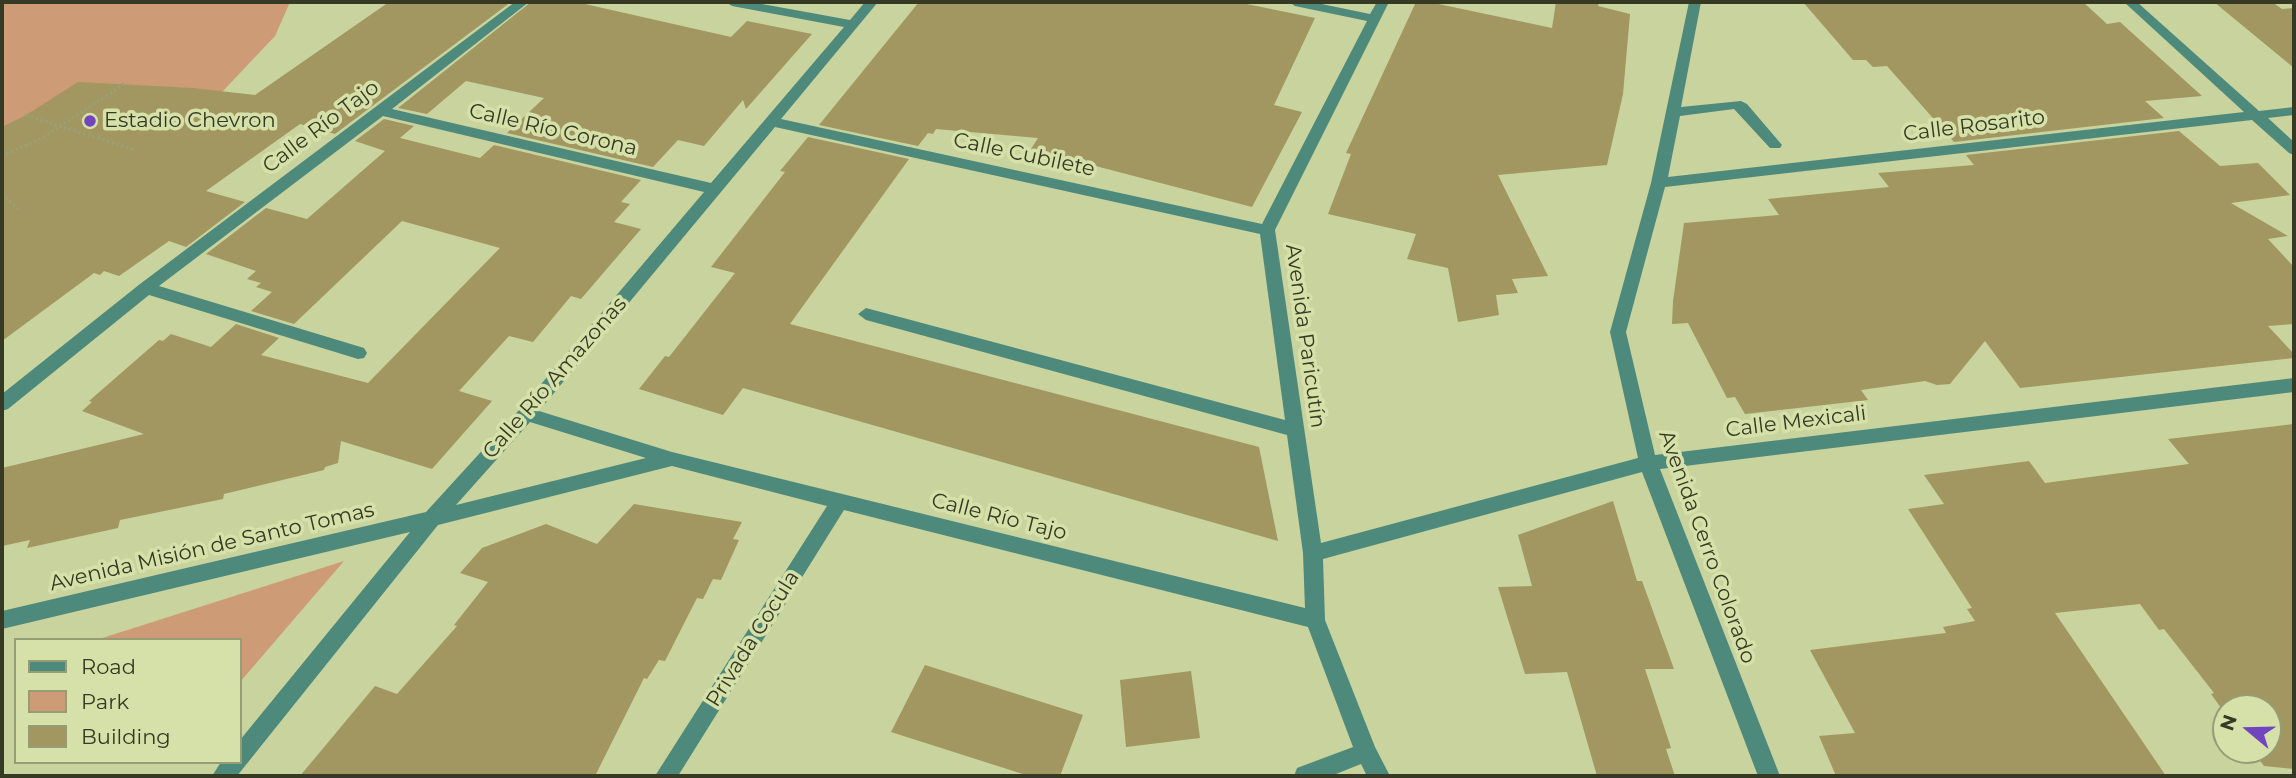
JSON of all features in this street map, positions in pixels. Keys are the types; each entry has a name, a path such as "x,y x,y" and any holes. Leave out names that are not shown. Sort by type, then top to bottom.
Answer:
{"street":[{"name":"Calle Río Tajo","path":"2,404 146,288 523,2"},
{"path":"732,2 854,25"},
{"name":"Calle Río Amazonas","path":"242,754 432,519 526,414 872,2"},
{"path":"1295,2 1375,19"},
{"name":"Avenida Paricutín","path":"1379,776 1366,752 1315,620 1313,553 1266,230 1383,2"},
{"name":"Avenida Cerro Colorado","path":"1695,2 1658,183 1618,332 1648,463 1769,776"},
{"path":"2130,2 2294,150"},
{"path":"1673,112 1736,104 1742,107 1775,145"},
{"name":"Calle Río Corona","path":"382,111 714,189"},
{"name":"Calle Rosarito","path":"1658,183 2294,111"},
{"name":"Calle Cubilete","path":"772,122 1266,230"},
{"path":"146,288 358,352"},
{"path":"866,314 1295,430"},
{"name":"Calle Mexicali","path":"1313,553 1648,463 2294,385"},
{"name":"Calle Río Tajo","path":"526,414 672,459 1315,620"},
{"name":"Calle Río Tajo","path":"432,519 672,459"},
{"name":"Privada Cocula","path":"666,776 840,501"},
{"name":"Avenida Misión de Santo Tomas","path":"2,620 432,519"},
{"path":"1305,776 1366,752"}],"path":[{"path":"2,156 41,139 124,84"},
{"path":"26,115 135,150"},
{"path":"2,194 20,211"}],"green space":[{"name":"Estadio Chevron","path":"2,2 290,2 275,36 223,91 135,150 2,220"},
{"path":"344,561 242,680 242,638 102,638"}],"building":[{"path":"389,2 511,2 335,134 300,124 206,191 245,202 186,247 169,241 119,276 104,271 100,275 94,273 2,341 2,127 78,82 193,88 255,95"},
{"path":"531,2 576,2 731,37 747,21 812,34 746,109 743,100 704,146 678,140 653,167 507,133 544,98 466,81 427,114 398,108"},
{"path":"919,2 1237,2 1315,18 1274,105 1302,112 1252,207 1031,149 1038,138 936,129 933,134 928,133 918,146 819,125"},
{"path":"1416,2 1429,2 1552,28 1556,2 1599,2 1598,6 1630,14 1623,94 1607,165 1498,175 1548,276 1512,279 1518,293 1496,295 1499,315 1458,322 1448,268 1407,259 1416,234 1328,214 1351,154 1346,153"},
{"path":"1803,2 2083,2 2107,24 2120,22 2202,96 2145,101 2164,118 1954,142 1887,66 1873,67 1866,60 1853,60"},
{"path":"2214,2 2272,2 2282,9 2294,8 2294,68"},
{"path":"384,119 414,126 400,138 480,158 494,145 641,180 621,202 630,204 614,222 641,229 581,299 571,296 533,342 509,336 459,391 492,401 432,469 341,441 338,463 325,467 324,470 224,494 223,499 120,520 118,528 27,548 30,540 2,546 2,468 144,434 82,411 92,402 89,401 159,340 163,341 171,334 211,347 236,324 279,338 261,355 368,383 500,248 402,221 294,324 251,311 272,292 256,287 261,283 247,279 256,271 206,254 266,208 307,219 385,151 355,141"},
{"path":"2179,131 2220,166 2258,163 2290,195 2231,203 2288,236 2268,239 2294,267 2294,324 2268,326 2294,354 2294,358 2020,388 1985,341 1950,384 1937,385 1925,381 1861,390 1868,400 1745,414 1735,397 1727,398 1688,323 1672,324 1684,223 1779,215 1768,199 1889,187 1878,173 1974,165 1966,155"},
{"path":"808,137 909,159 790,324 1259,447 1278,541 743,388 723,415 639,389 665,356 669,357 735,273 711,267 785,172 780,171"},
{"path":"2294,424 2294,769 2262,764 2282,764 2282,694 2212,695 2211,694 2214,693 2164,629 2159,630 2140,604 2055,613 2166,776 1836,776 1819,736 1855,733 1810,650 1946,633 1943,627 1975,621 1967,609 1972,608 1908,509 1944,504 1924,475 2029,461 2045,483 2189,464 2168,439"},
{"path":"1613,501 1637,581 1642,581 1674,669 1645,669 1671,748 1666,749 1675,776 1597,776 1567,672 1525,674 1498,587 1532,586 1518,535"},
{"path":"634,504 742,522 733,539 739,540 721,580 713,579 703,599 697,598 665,661 659,660 647,679 644,678 595,776 300,776 375,686 397,694 457,626 454,625 488,582 460,573 482,548 546,524 597,544"},
{"path":"925,665 1083,715 1060,776 1029,776 891,732"},
{"path":"1191,671 1200,738 1126,747 1120,680"}],"place":[{"name":"Estadio Chevron","path":"90,121"}]}
